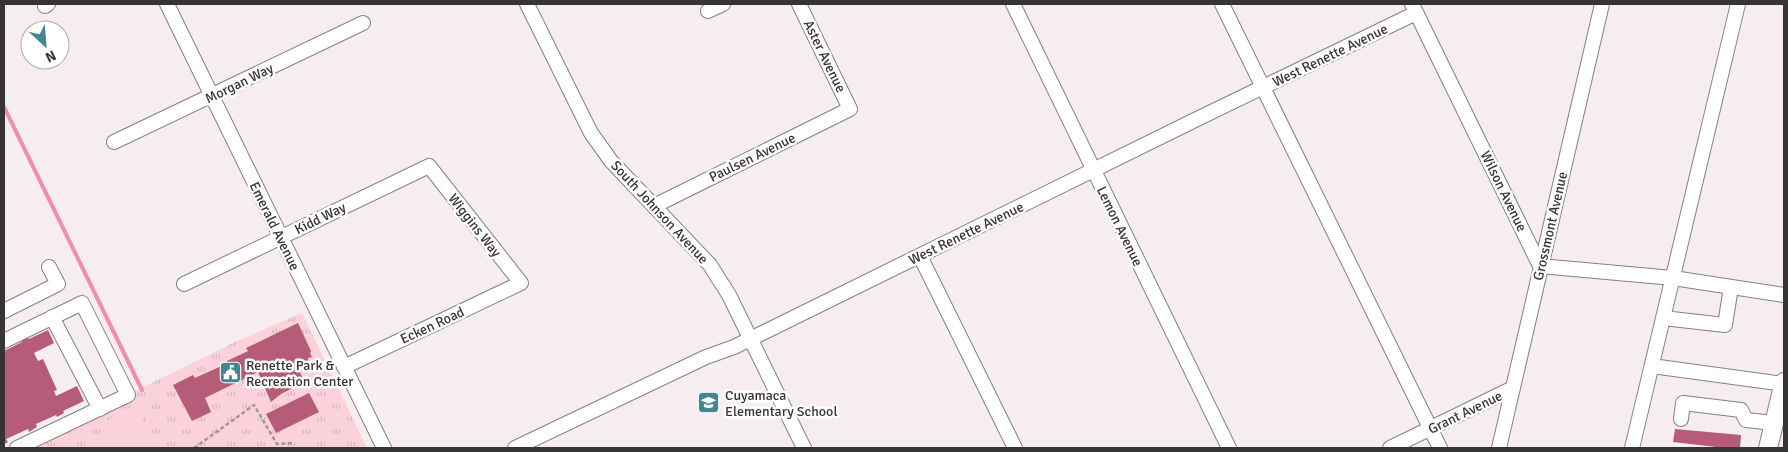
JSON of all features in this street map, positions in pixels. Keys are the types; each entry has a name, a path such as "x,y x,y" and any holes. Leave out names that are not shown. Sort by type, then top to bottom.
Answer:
{"main road":[{"path":"1768,448 1784,383"}],"street":[{"name":"Emerald Avenue","path":"167,4 384,448"},
{"name":"South Johnson Avenue","path":"527,4 591,133 610,161 710,265 729,294 804,448"},
{"path":"708,11 723,4"},
{"name":"Aster Avenue","path":"799,4 850,109"},
{"name":"Lemon Avenue","path":"1012,4 1229,448"},
{"path":"1222,4 1440,448"},
{"name":"Grossmont Avenue","path":"1499,448 1602,4"},
{"path":"1632,448 1738,4"},
{"name":"West Renette Avenue","path":"515,448 706,357 734,348 1263,87 1414,8"},
{"name":"Wilson Avenue","path":"1414,8 1540,266"},
{"name":"Morgan Way","path":"114,142 363,23"},
{"name":"Paulsen Avenue","path":"654,206 850,109"},
{"name":"Kidd Way","path":"184,284 429,166"},
{"name":"Wiggins Way","path":"429,166 521,283"},
{"path":"920,256 1015,448"},
{"path":"1540,266 1672,278 1784,295"},
{"path":"4,311 58,284 49,267"},
{"name":"Ecken Road","path":"344,366 521,283"},
{"path":"1663,318 1725,325 1731,287"},
{"path":"4,340 82,303 128,395 17,448"},
{"path":"52,317 100,408"},
{"path":"1652,366 1784,383"},
{"name":"Grant Avenue","path":"1390,448 1512,388"},
{"path":"1681,419 1683,403 1740,410 1746,420 1774,423"}],"path":[{"path":"194,448 254,406 277,444 294,443"}],"green space":[{"path":"302,313 367,448 19,448 235,342"},
{"path":"132,409 139,412 142,416 142,423 150,436 152,448 107,448 101,425"}],"building":[{"name":"Renette Park & Recreation Center","path":"298,323 312,357 297,367 305,382 281,394 271,402 258,372 205,398 211,412 192,421 173,385 193,375 195,378 228,363 227,361 248,351 246,348"},
{"path":"48,330 54,343 34,353 38,361 43,359 57,390 54,391 56,396 77,386 84,401 63,411 64,413 57,417 56,415 36,424 37,427 29,432 28,429 6,439 8,442 4,444 4,351 22,342 21,340 27,337 29,339"},
{"path":"309,393 319,412 276,433 266,414"},
{"path":"1675,429 1741,435 1740,448 1716,448 1673,442"}],"waterway":[{"path":"4,107 142,390"}],"place":[{"name":"Renette Park & Recreation Center","path":"230,373"},
{"name":"Cuyamaca Elementary School","path":"709,403"}]}
